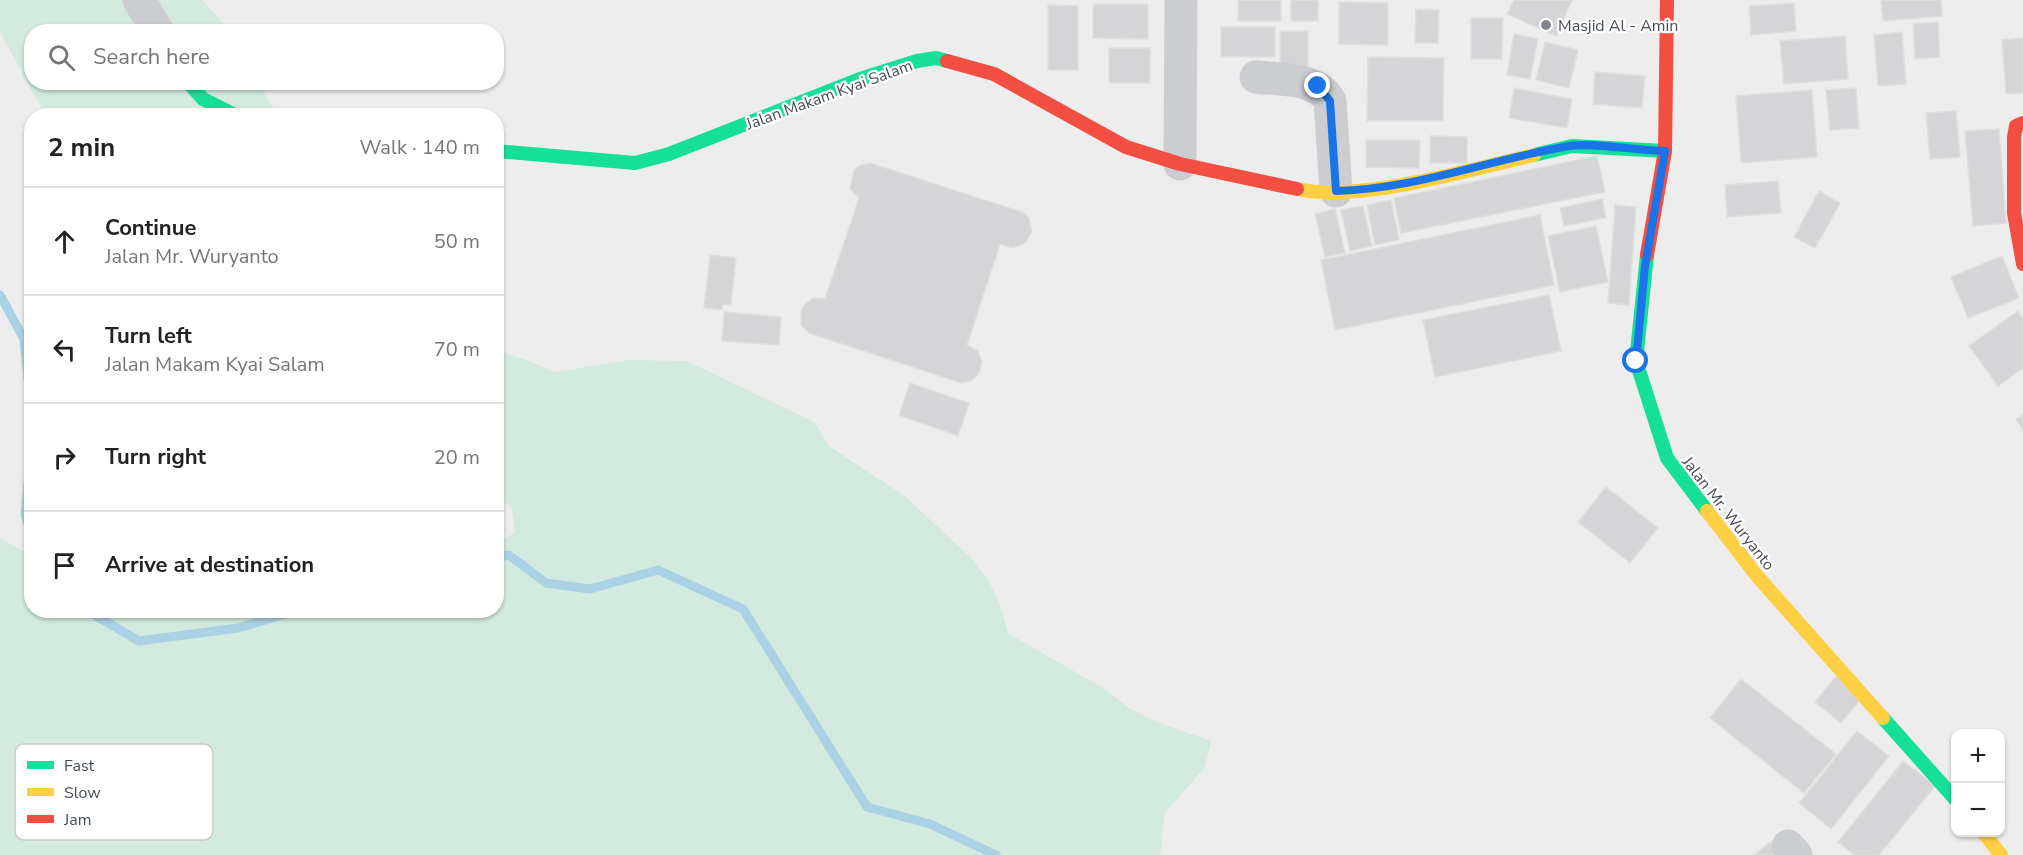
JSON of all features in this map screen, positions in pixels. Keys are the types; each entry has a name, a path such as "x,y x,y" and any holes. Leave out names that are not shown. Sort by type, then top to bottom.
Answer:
{"street":[{"path":"139,0 153,24"},
{"path":"1180,164 1181,0"},
{"name":"Jalan Mr. Wuryanto","path":"1667,0 1665,151 1645,266 1636,361 1667,459 1757,576 1951,794"},
{"name":"Jalan Makam Kyai Salam","path":"504,152 635,163 669,154 860,79 917,61 936,58 994,74 1126,147 1180,164 1305,191 1362,190 1433,178 1572,146 1665,151"},
{"path":"1256,77 1300,82 1318,86 1325,92 1330,101 1336,191"},
{"path":"193,90 206,102 219,108"},
{"path":"2023,123 2016,126 2014,137 2014,213 2023,264"},
{"path":"1987,837 2001,855"}],"green space":[{"path":"0,0 202,0 223,24 24,24 24,76 0,32"},
{"path":"31,90 262,90 274,108 41,108"},
{"path":"504,353 554,372 629,360 687,361 814,422 829,446 906,497 971,558 988,579 1000,604 1008,633 1108,691 1129,708 1154,721 1211,741 1205,767 1165,813 1160,855 0,855 0,538 24,551 24,618 504,618 504,539 515,532 511,506 504,502"}],"building":[{"path":"1238,0 1281,0 1281,21 1238,21"},
{"path":"1291,0 1318,0 1318,21 1291,21"},
{"name":"Masjid Al - Amin","path":"1514,0 1572,0 1556,36 1507,14"},
{"path":"1881,0 1941,0 1942,16 1883,21"},
{"path":"1339,2 1388,3 1388,45 1339,44"},
{"path":"1794,3 1796,31 1751,35 1749,6"},
{"path":"1093,4 1148,4 1148,39 1093,38"},
{"path":"1048,5 1078,6 1078,70 1048,70"},
{"path":"1416,9 1439,10 1438,43 1415,43"},
{"path":"1471,18 1503,18 1502,59 1471,59"},
{"path":"1938,22 1940,57 1915,59 1913,24"},
{"path":"1221,27 1275,27 1275,57 1221,57"},
{"path":"1280,31 1308,31 1308,67 1280,67"},
{"path":"1902,32 1906,84 1878,86 1874,35"},
{"path":"1514,34 1538,39 1530,79 1507,75"},
{"path":"1845,36 1848,79 1784,84 1780,41"},
{"path":"2023,38 2023,93 2006,94 2002,40"},
{"path":"1545,42 1578,50 1569,88 1536,80"},
{"path":"1109,48 1150,48 1150,83 1109,83"},
{"path":"1368,57 1444,58 1443,121 1367,121"},
{"path":"1595,72 1645,76 1642,108 1593,104"},
{"path":"1514,88 1572,99 1567,128 1509,118"},
{"path":"1856,88 1859,128 1830,130 1826,90"},
{"path":"1812,90 1817,157 1741,163 1736,96"},
{"path":"1956,111 1960,157 1930,159 1926,113"},
{"path":"1999,129 2006,223 1973,226 1965,131"},
{"path":"1430,136 1467,137 1467,163 1430,163"},
{"path":"1366,140 1420,140 1419,168 1366,167"},
{"path":"1597,156 1605,192 1401,233 1394,198"},
{"path":"870,163 1022,212 1029,218 1032,232 1024,244 1011,248 1000,244 967,345 978,351 982,362 978,375 971,381 961,383 809,333 801,325 801,311 805,304 814,298 825,299 859,198 850,189 854,170"},
{"path":"1778,181 1781,213 1727,217 1725,185"},
{"path":"1819,191 1840,203 1815,248 1794,237"},
{"path":"1602,199 1606,218 1564,226 1560,208"},
{"path":"1391,200 1399,240 1375,245 1367,205"},
{"path":"1615,205 1636,207 1629,305 1608,303"},
{"path":"1363,206 1372,246 1350,251 1341,210"},
{"path":"1335,209 1345,253 1325,257 1315,214"},
{"path":"1540,215 1554,285 1335,330 1321,260"},
{"path":"1596,226 1608,282 1560,292 1548,236"},
{"path":"710,255 736,258 731,305 723,304 722,310 704,308"},
{"path":"2002,256 2019,298 1968,318 1951,277"},
{"path":"1549,295 1561,351 1435,377 1423,320"},
{"path":"2018,311 2023,319 2023,368 1998,386 1969,346"},
{"path":"724,312 781,317 779,345 722,341"},
{"path":"910,383 969,403 958,436 899,415"},
{"path":"2023,415 2023,431 2016,419"},
{"path":"1606,487 1658,528 1630,563 1578,522"},
{"path":"1836,676 1863,696 1841,723 1815,702"},
{"path":"1741,679 1836,754 1804,793 1710,718"},
{"path":"1857,731 1889,756 1831,829 1799,803"},
{"path":"1903,761 1935,786 1879,855 1855,855 1838,842"},
{"path":"1770,842 1781,855 1754,855"}],"waterway":[{"path":"0,295 24,339"},
{"path":"504,556 509,555 546,583 590,589 658,570 743,609 867,807 930,824 996,855"},
{"path":"100,618 139,641 238,628 272,618"}],"traffic: fast":[{"path":"504,152 635,163 669,154 860,79 917,61 936,58 947,61"},
{"path":"195,90 203,99 221,108"},
{"path":"1534,155 1572,146 1665,151"},
{"path":"1647,255 1636,361 1667,458 1707,511"},
{"path":"1883,718 1951,794"}],"traffic: slow":[{"path":"1297,189 1351,192 1383,188 1448,176 1534,155"},
{"path":"1707,511 1757,576 1883,718"},
{"path":"1987,837 2001,855"}],"traffic: jam":[{"path":"1647,255 1665,151 1667,0"},
{"path":"947,61 994,74 1126,147 1180,164 1297,189"},
{"path":"2023,123 2016,126 2014,137 2014,213 2023,264"}],"place":[{"name":"Masjid Al - Amin","path":"1546,25"}],"route":[{"path":"1318,86 1330,101 1336,191 1362,190 1433,178 1572,146 1665,151 1645,266 1636,361"}]}
